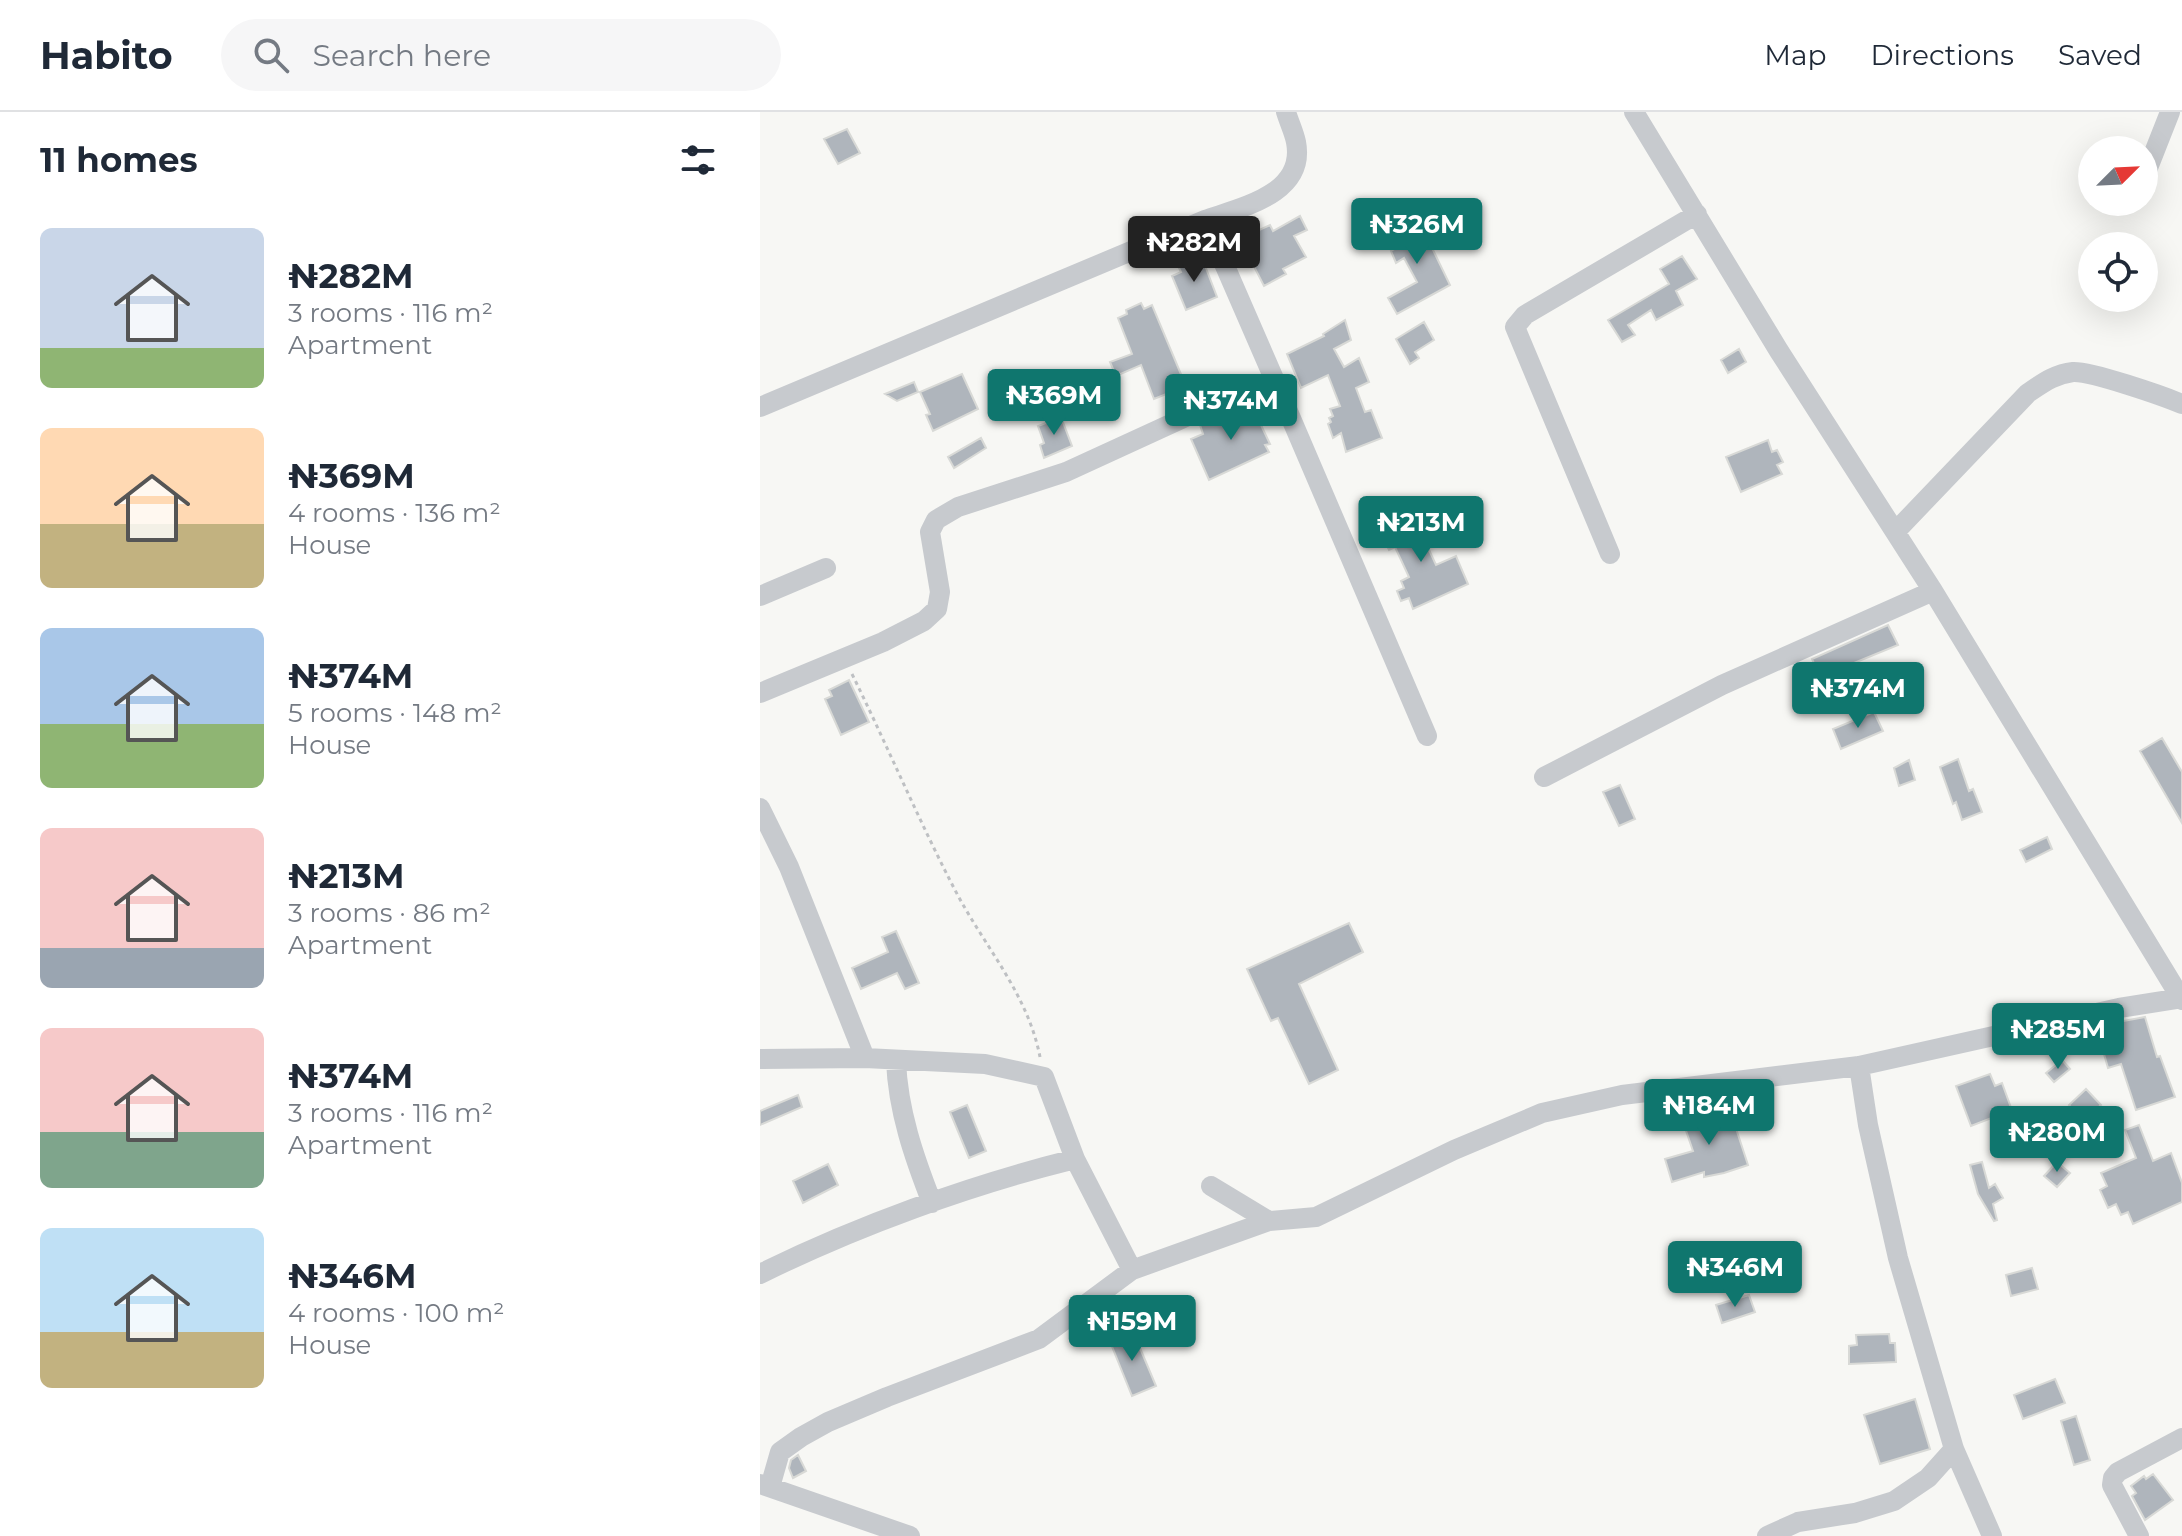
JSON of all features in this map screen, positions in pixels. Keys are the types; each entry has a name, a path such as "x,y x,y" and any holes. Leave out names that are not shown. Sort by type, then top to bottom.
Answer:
{"street":[{"path":"760,407 1205,220 1259,201 1290,178 1296,162 1297,143 1286,112"},
{"path":"910,1536 765,1485 780,1452 828,1422 1039,1339 1132,1270 1269,1221 1316,1217 1454,1150 1542,1113 1622,1095 1859,1066 2119,1008 2182,998 1896,531 1779,351 1634,112"},
{"path":"2158,142 2170,112"},
{"path":"1610,554 1515,327 1525,315 1697,214"},
{"path":"1205,220 1427,736"},
{"path":"1896,531 2028,393 2050,378 2076,372 2182,404"},
{"path":"760,693 883,642 924,621 937,609 940,592 930,532 936,520 958,507 1066,472 1199,411 1275,381"},
{"path":"760,596 826,568"},
{"path":"1544,777 1722,685 1933,591"},
{"path":"760,808 789,867 865,1058"},
{"path":"760,1059 865,1058 985,1064 1044,1077 1075,1159 1132,1270"},
{"path":"896,1061 897,1089 904,1121 932,1203"},
{"path":"1859,1066 1868,1125 1898,1258 1954,1449 1992,1536"},
{"path":"760,1274 811,1250 932,1203 1075,1159"},
{"path":"1211,1186 1269,1221"},
{"path":"2139,1536 2112,1485 2113,1478 2118,1472 2182,1438"},
{"path":"1767,1536 1798,1522 1855,1513 1894,1501 1928,1478 1954,1449"}],"path":[{"path":"844,656 954,889 986,945 1015,985 1037,1040 1044,1077"}],"building":[{"path":"847,129 860,153 838,164 824,139"},
{"path":"1300,216 1307,230 1294,236 1306,257 1283,269 1286,274 1264,286 1243,245 1250,242 1248,235 1270,225 1273,231"},
{"path":"1407,219 1410,225 1419,221 1450,285 1397,314 1388,298 1417,282 1404,258 1396,263 1391,251 1398,247 1392,227"},
{"path":"1191,256 1195,267 1204,263 1217,297 1186,310 1172,276 1181,272 1176,262"},
{"path":"1682,256 1697,279 1676,291 1683,305 1656,320 1651,310 1628,325 1635,335 1622,342 1608,320 1669,284 1660,269"},
{"path":"1141,303 1144,309 1152,305 1183,379 1171,384 1174,391 1154,399 1141,365 1116,376 1110,362 1132,354 1118,318"},
{"path":"1345,320 1351,340 1334,349 1344,367 1359,358 1369,382 1356,388 1365,412 1371,410 1382,438 1346,452 1341,433 1333,438 1328,424 1333,416 1330,409 1340,406 1328,375 1301,388 1287,354 1324,336"},
{"path":"1424,322 1434,340 1415,352 1419,358 1410,364 1396,339"},
{"path":"1739,349 1746,362 1728,373 1721,360"},
{"path":"962,374 978,409 933,431 926,415 930,414 920,392"},
{"path":"914,382 918,392 897,401 885,394"},
{"path":"1251,404 1270,444 1265,445 1269,452 1209,480 1191,439 1203,434 1200,425"},
{"path":"1061,417 1072,446 1044,458 1040,445 1044,443 1038,426"},
{"path":"981,438 986,448 954,468 948,457"},
{"path":"1768,440 1772,452 1777,450 1783,462 1777,465 1782,474 1741,492 1726,457"},
{"path":"1410,509 1436,565 1456,556 1468,584 1413,609 1409,598 1401,601 1397,591 1404,588 1401,581 1409,577 1395,547 1389,550 1383,537 1389,535 1385,524"},
{"path":"1888,625 1898,645 1820,677 1812,659"},
{"path":"849,680 869,722 841,735 825,699 832,696 829,690"},
{"path":"1874,712 1883,731 1841,749 1833,729"},
{"path":"2162,738 2182,772 2182,823 2140,751"},
{"path":"1958,759 1969,791 1973,789 1982,812 1962,820 1940,767"},
{"path":"1909,760 1915,780 1899,786 1894,768"},
{"path":"1620,785 1635,819 1619,826 1603,792"},
{"path":"2047,837 2052,849 2026,862 2020,850"},
{"path":"1349,923 1363,952 1299,984 1338,1070 1309,1084 1278,1018 1271,1021 1247,969"},
{"path":"896,931 919,983 905,989 897,973 861,989 852,968 888,952 882,937"},
{"path":"2145,1017 2157,1057 2160,1056 2175,1097 2136,1110 2121,1064 2108,1068 2096,1026"},
{"path":"2062,1060 2070,1069 2054,1082 2046,1073"},
{"path":"1990,1074 1995,1086 2002,1083 2014,1116 1996,1123 1994,1117 1971,1126 1956,1086"},
{"path":"2086,1089 2101,1105 2083,1121 2069,1105"},
{"path":"798,1095 802,1107 760,1125 760,1111"},
{"path":"967,1105 986,1151 969,1158 950,1112"},
{"path":"1729,1107 1748,1165 1704,1177 1704,1172 1672,1182 1665,1159 1693,1151 1682,1119"},
{"path":"2139,1125 2153,1161 2171,1153 2182,1183 2182,1202 2133,1224 2128,1212 2121,1215 2116,1204 2108,1208 2100,1190 2107,1186 2101,1173 2136,1158 2125,1130"},
{"path":"1982,1162 1989,1188 1995,1184 2003,1198 1993,1204 1997,1220 1994,1221 1978,1194 1970,1165"},
{"path":"2057,1162 2070,1173 2057,1187 2044,1176"},
{"path":"828,1164 838,1185 803,1203 793,1181"},
{"path":"2032,1268 2038,1289 2011,1296 2006,1275"},
{"path":"1749,1295 1755,1312 1722,1323 1716,1305"},
{"path":"1132,1329 1156,1386 1132,1396 1109,1339"},
{"path":"1889,1334 1890,1343 1895,1343 1896,1362 1849,1364 1849,1346 1857,1345 1856,1335"},
{"path":"2055,1379 2065,1403 2023,1419 2014,1395"},
{"path":"1915,1399 1930,1449 1880,1464 1864,1415"},
{"path":"2076,1416 2090,1460 2074,1465 2061,1421"},
{"path":"798,1455 806,1471 793,1478 789,1468 791,1460"},
{"path":"2153,1474 2173,1500 2145,1520 2132,1496 2136,1493 2131,1486 2144,1476 2146,1479"}]}
